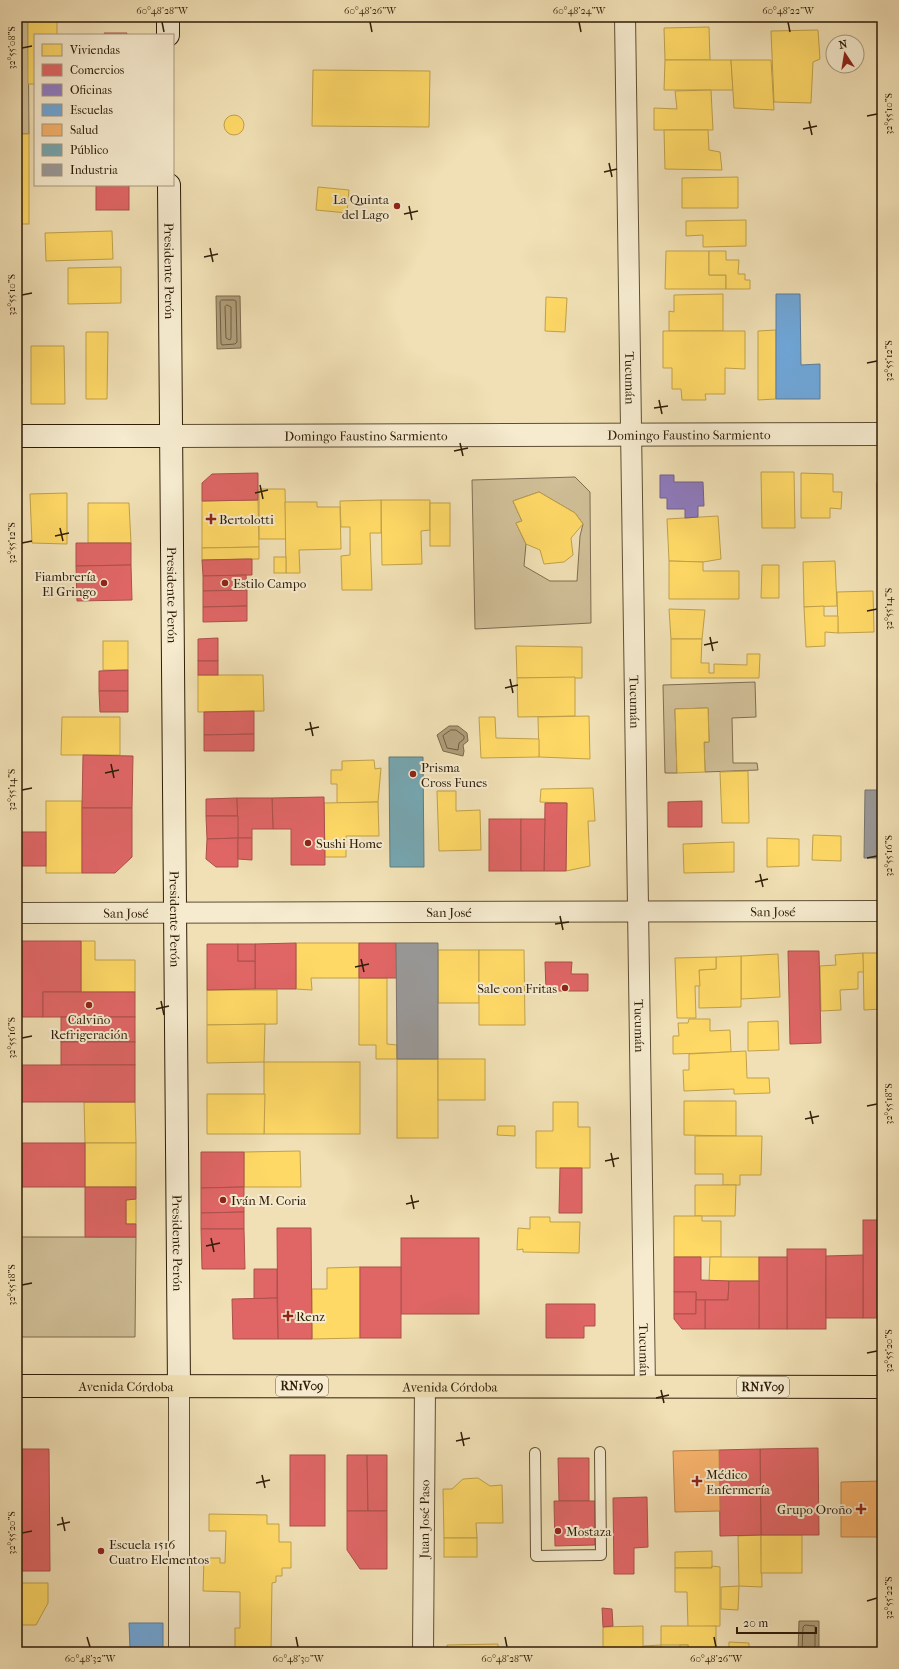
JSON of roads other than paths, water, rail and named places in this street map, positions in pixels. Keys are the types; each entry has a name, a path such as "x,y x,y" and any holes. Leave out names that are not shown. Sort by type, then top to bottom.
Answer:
{"main road":[{"path":"168,17 168,34"},
{"name":"Presidente Perón","path":"169,186 179,1386"},
{"name":"Domingo Faustino Sarmiento","path":"17,436 882,434"},
{"name":"Avenida Córdoba","path":"17,1386 882,1387"}],"street":[{"name":"Tucumán","path":"625,17 645,1387"},
{"name":"San José","path":"17,913 882,911"},
{"name":"Presidente Perón","path":"179,1386 179,1652"},
{"name":"Juan José Paso","path":"423,1652 425,1387"}],"lane":[{"path":"535,1453 536,1556 593,1556 600,1555 600,1452"}],"water":[{"path":"216,296 240,296 241,348 217,349"},
{"path":"449,726 458,726 467,733 468,741 463,745 463,756 443,751 437,735"},
{"path":"799,1621 819,1621 819,1652 798,1652"}],"place":[{"name":"La Quinta del Lago","path":"397,206"},
{"name":"Bertolotti","path":"211,519"},
{"name":"Fiambrería El Gringo","path":"104,583"},
{"name":"Estilo Campo","path":"225,583"},
{"name":"Prisma Cross Funes","path":"413,774"},
{"name":"Sushi Home","path":"308,843"},
{"name":"Sale con Fritas","path":"565,988"},
{"name":"Calviño Refrigeración","path":"89,1005"},
{"name":"Iván M. Coria","path":"223,1200"},
{"name":"Renz","path":"288,1316"},
{"name":"Médico Enfermería","path":"697,1481"},
{"name":"Grupo Oroño","path":"861,1509"},
{"name":"Mostaza","path":"558,1531"},
{"name":"Escuela 1516 Cuatro Elementos","path":"101,1551"}]}
